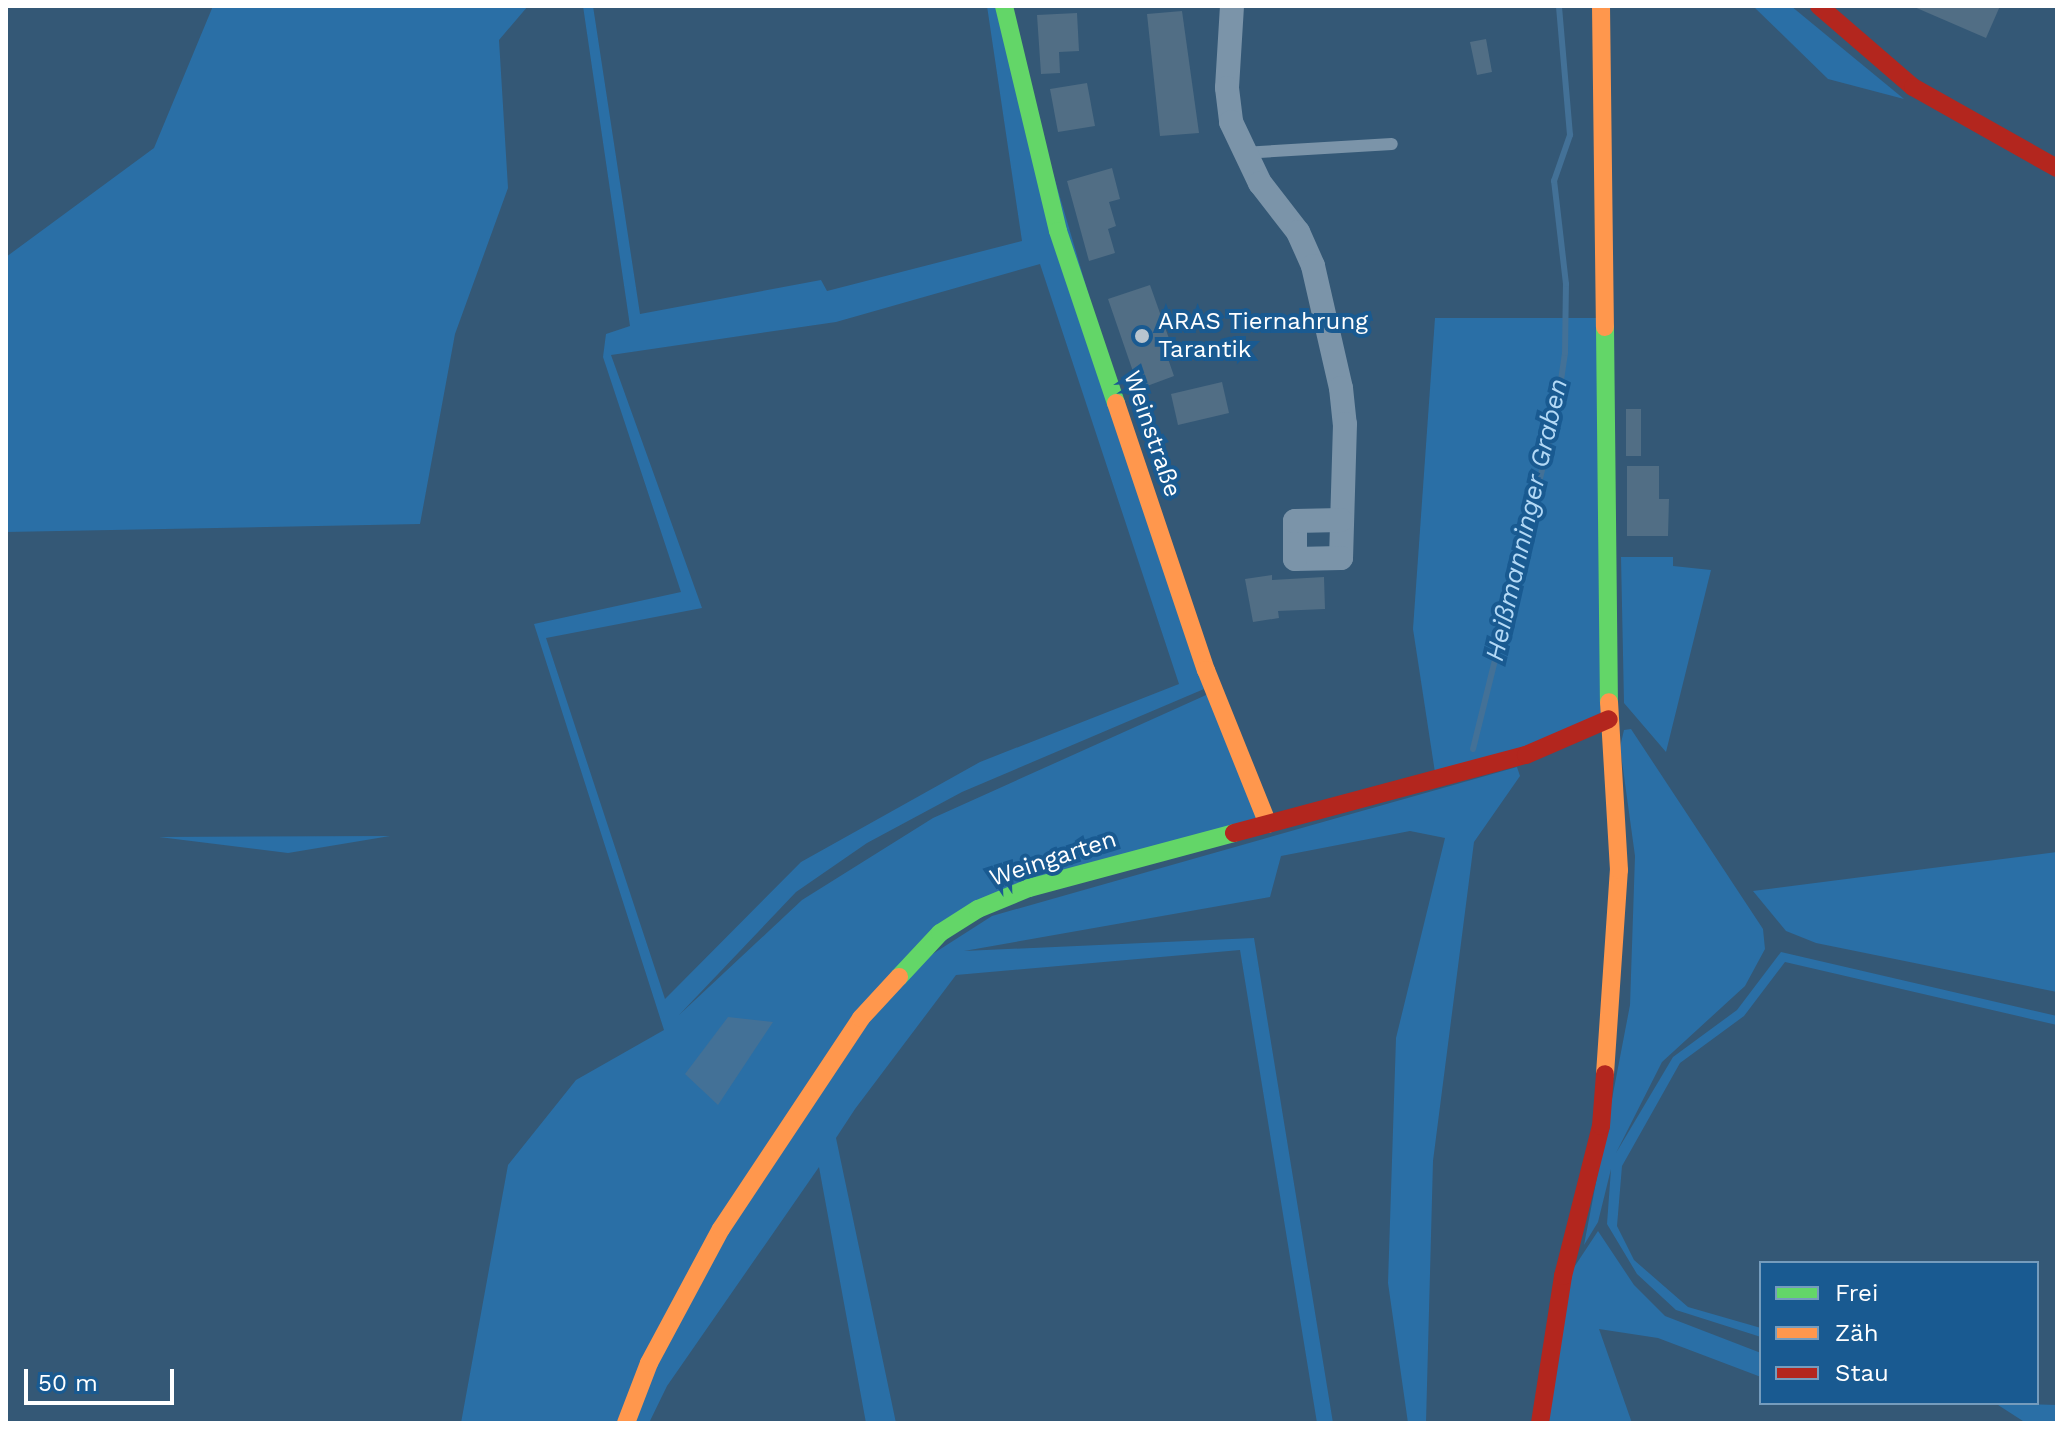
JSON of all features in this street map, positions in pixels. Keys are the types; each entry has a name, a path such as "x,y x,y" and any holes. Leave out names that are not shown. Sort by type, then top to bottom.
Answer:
{"street":[{"name":"Weinstraße","path":"1004,6 1029,125 1081,303 1206,670 1268,824"},
{"path":"1232,6 1227,88 1243,153 1298,232 1313,266 1341,388 1345,424 1341,520"},
{"path":"1540,1423 1563,1276 1601,1126 1611,1045 1619,870 1609,719 1601,6"},
{"path":"1819,6 1923,94 2057,168"},
{"name":"Weingarten","path":"626,1423 649,1363 721,1229 861,1018 940,933 978,909 1029,888 1526,755 1609,719"}],"lane":[{"path":"1243,153 1392,144"}],"shaded area":[{"path":"213,6 528,6 499,40 508,188 455,334 420,524 6,532 6,257 154,148"},
{"path":"583,6 593,6 640,314 821,280 827,291 1022,241 987,6 1004,6 1204,689 962,792 867,843 796,892 679,1015 802,900 933,818 1215,691 1268,824 978,909 917,964 992,916 1517,767 1520,776 1474,842 1433,1161 1426,1423 1408,1423 1388,1283 1396,1038 1445,838 1410,831 1281,856 1270,897 964,951 1254,938 1333,1423 1317,1423 1240,950 956,975 855,1109 836,1138 896,1423 866,1423 819,1167 667,1386 649,1423 461,1423 508,1165 576,1080 664,1030 534,624 681,592 603,357 606,334 630,326","holes":["1040,264 1179,684 980,762 801,862 665,999 546,638 702,608 611,355 836,322"]},
{"path":"1753,6 1791,6 1904,99 1828,79"},
{"path":"1435,318 1606,318 1609,719 1436,779 1413,629"},
{"path":"1621,557 1673,557 1673,566 1711,570 1666,752 1624,703"},
{"path":"1631,729 1763,929 1765,949 1745,986 1662,1062 1616,1153 1673,1057 1737,1010 1781,952 2057,1016 2057,1025 1785,962 1744,1016 1680,1063 1622,1166 1617,1226 1634,1260 1688,1307 1759,1327 1759,1336 1676,1310 1637,1274 1607,1224 1611,1169 1598,1222 1584,1245 1630,1005 1635,856 1620,747 1624,730"},
{"path":"390,836 288,853 159,837"},
{"path":"2057,852 2057,992 1816,943 1786,931 1753,891"},
{"path":"728,1017 773,1022 718,1105 685,1074"},
{"path":"1598,1231 1634,1285 1665,1316 1759,1352 1759,1376 1658,1338 1599,1329 1632,1423 1545,1423 1569,1275"},
{"path":"1998,1405 2057,1405 2057,1423 2026,1423"}],"building":[{"path":"1912,6 2000,6 1986,38"},
{"path":"1182,11 1199,133 1160,136 1147,14"},
{"path":"1077,13 1079,51 1059,52 1060,73 1041,74 1037,15"},
{"path":"1486,39 1492,72 1477,75 1470,42"},
{"path":"1087,83 1095,126 1058,132 1050,89"},
{"path":"1112,168 1120,199 1109,202 1116,226 1108,229 1115,253 1089,261 1067,181"},
{"path":"1150,285 1172,347 1165,350 1174,376 1139,389 1108,299"},
{"path":"1222,382 1229,413 1178,425 1171,394"},
{"path":"1626,409 1641,409 1641,456 1626,456"},
{"path":"1627,466 1659,466 1659,499 1669,499 1668,536 1627,536"},
{"path":"1272,575 1272,580 1324,577 1325,609 1278,611 1279,618 1253,622 1245,579"}],"waterway":[{"name":"Heißmanninger Graben","path":"1473,749 1556,414 1565,353 1566,284 1554,181 1570,135 1559,6"}],"traffic: fast":[{"path":"1004,6 1058,231 1116,403"},
{"path":"1605,327 1609,702"},
{"path":"899,977 940,933 978,909 1029,888 1234,833"}],"traffic: slow":[{"path":"1601,6 1605,327"},
{"path":"1116,403 1206,670 1268,824"},
{"path":"1605,1074 1619,870 1609,702"},
{"path":"626,1423 649,1363 721,1229 861,1018 899,977"}],"traffic: jam":[{"path":"1819,6 1913,87 2057,168"},
{"path":"1234,833 1526,755 1609,719"},
{"path":"1540,1423 1563,1276 1601,1126 1605,1074"}],"place":[{"name":"ARAS Tiernahrung Tarantik","path":"1142,336"}]}
